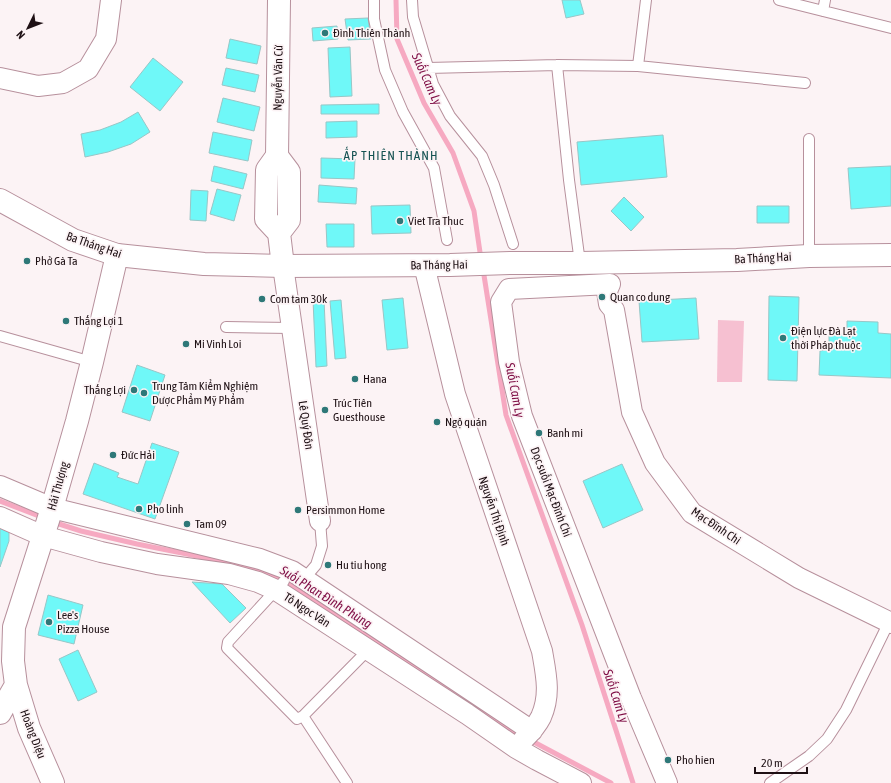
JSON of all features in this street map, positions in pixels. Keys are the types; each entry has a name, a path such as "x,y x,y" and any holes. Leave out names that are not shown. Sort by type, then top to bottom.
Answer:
{"main road":[{"name":"Nguyễn Văn Cừ","path":"279,0 277,156 267,170 266,219 279,233 283,266"},
{"name":"Ba Tháng Hai","path":"0,200 73,240 117,255 204,264 283,266 450,265 511,253 580,263 891,255"},
{"name":"Hải Thượng","path":"16,685 7,625 43,536 52,508 77,421 117,255"},
{"path":"0,713 16,685"},
{"name":"Hoàng Diệu","path":"16,685 29,728 53,783"}],"street":[{"path":"0,78 38,86 63,83 88,68 106,39 111,0"},
{"name":"Mạc Đĩnh Chi","path":"606,263 610,284 607,291 609,304 614,310 632,412 655,463 692,513 799,578 890,622"},
{"name":"Nguyễn Thị Định","path":"424,265 455,394 542,651 547,681 547,698 541,717 522,741"},
{"name":"Lê Quý Đôn","path":"283,266 320,521"},
{"name":"Dọc suối Mạc Đĩnh Chi","path":"610,284 509,289 501,302 509,362 522,416 631,698 667,783"},
{"name":"Tô Ngọc Vân","path":"0,486 52,508 260,559 522,741 560,777 582,783"},
{"name":"Tô Ngọc Vân","path":"0,517 43,536 101,552 157,564 229,574 258,582 289,579 368,650 466,714 522,741"}],"lane":[{"path":"374,0 374,19 385,70 403,112 434,168 447,240"},
{"path":"412,0 413,17 432,84 450,116 482,156 494,185 511,253"},
{"path":"638,66 646,0"},
{"path":"779,0 891,28"},
{"path":"823,11 825,0"},
{"path":"428,68 557,65 638,66 805,83"},
{"path":"557,65 569,180 580,263"},
{"path":"808,256 810,140"},
{"path":"226,327 292,328"},
{"path":"0,336 92,362"},
{"name":"Lê Quý Đôn","path":"303,716 297,719 227,648 228,642 289,579 316,565 322,546 320,521"},
{"path":"770,783 809,756 827,739 846,710 890,622"},
{"path":"347,783 303,716 368,650"}],"shaded area":[{"path":"718,320 744,321 742,382 717,382"}],"building":[{"path":"562,0 580,0 584,14 566,18"},
{"path":"368,18 371,39 348,40 345,19"},
{"name":"Đình Thiên Thành","path":"337,26 338,39 313,41 312,28"},
{"path":"230,39 261,46 257,64 226,58"},
{"path":"350,47 352,96 330,97 328,48"},
{"path":"153,58 183,82 160,111 130,87"},
{"path":"226,68 259,75 255,92 222,85"},
{"path":"223,98 260,107 254,131 217,122"},
{"path":"379,104 379,114 321,114 321,105"},
{"path":"138,112 150,132 131,144 108,152 85,157 81,134 100,130 121,122"},
{"path":"357,121 357,137 326,138 326,122"},
{"path":"213,132 252,140 248,161 209,153"},
{"path":"663,135 667,177 581,185 577,142"},
{"path":"321,158 355,159 354,179 321,178"},
{"path":"214,166 247,174 243,189 211,181"},
{"path":"891,166 891,206 851,209 848,168"},
{"path":"319,185 357,188 356,204 318,202"},
{"path":"217,189 241,195 234,221 210,214"},
{"path":"191,190 208,191 206,221 190,220"},
{"path":"624,197 644,217 631,231 611,211"},
{"path":"410,205 411,233 372,234 371,206"},
{"path":"757,206 789,206 789,223 757,223"},
{"path":"326,224 354,224 354,247 327,247"},
{"name":"Điện lực Đà Lạt thời Pháp thuộc","path":"769,296 799,297 797,381 768,380"},
{"path":"403,298 408,348 387,350 382,300"},
{"path":"696,298 699,339 642,342 639,301"},
{"path":"313,300 324,300 327,366 316,367"},
{"path":"341,300 346,358 335,359 330,301"},
{"path":"847,321 878,322 878,333 891,334 891,378 819,375 820,351 829,349 829,334 847,334"},
{"name":"Trung Tâm Kiểm Nghiệm Dược Phẩm Mỹ Phẩm","path":"137,365 165,375 150,421 122,412"},
{"path":"152,443 179,452 155,519 83,494 94,463 119,473 117,477 138,484"},
{"path":"622,464 643,510 603,528 583,481"},
{"path":"0,524 9,532 9,541 0,567"},
{"path":"192,582 222,584 246,608 230,623"},
{"path":"48,595 83,605 74,644 38,635"},
{"path":"78,650 97,692 78,701 59,659"}],"waterway":[{"name":"Suối Cam Ly","path":"396,0 397,39 424,103 453,153 474,211 481,259"},
{"name":"Suối Cam Ly","path":"483,269 506,415 582,625 633,783"},
{"name":"Suối Phan Đình Phùng","path":"0,501 44,518"},
{"name":"Suối Phan Đình Phùng","path":"53,522 81,531 137,544 227,562 278,577 519,734"},
{"name":"Suối Phan Đình Phùng","path":"530,740 611,783"}],"place":[{"name":"Đình Thiên Thành","path":"325,33"},
{"name":"Viet Tra Thuc","path":"400,221"},
{"name":"Phở Gà Ta","path":"27,261"},
{"name":"Quan co dung","path":"602,297"},
{"name":"Com tam 30k","path":"262,299"},
{"name":"Thắng Lợi 1","path":"66,321"},
{"name":"Điện lực Đà Lạt thời Pháp thuộc","path":"783,338"},
{"name":"Mi Vinh Loi","path":"186,344"},
{"name":"Hana","path":"355,379"},
{"name":"Thắng Lợi","path":"134,390"},
{"name":"Trung Tâm Kiểm Nghiệm Dược Phẩm Mỹ Phẩm","path":"144,393"},
{"name":"Trúc Tiên Guesthouse","path":"325,410"},
{"name":"Ngộ quán","path":"437,422"},
{"name":"Banh mi","path":"539,433"},
{"name":"Đức Hải","path":"113,455"},
{"name":"Pho linh","path":"139,509"},
{"name":"Persimmon Home","path":"298,510"},
{"name":"Tam 09","path":"187,524"},
{"name":"Hu tiu hong","path":"328,565"},
{"name":"Lee's Pizza House","path":"49,622"},
{"name":"Pho hien","path":"668,760"}],"district":[{"name":"ẤP THIÊN THÀNH","path":"391,155"}]}
